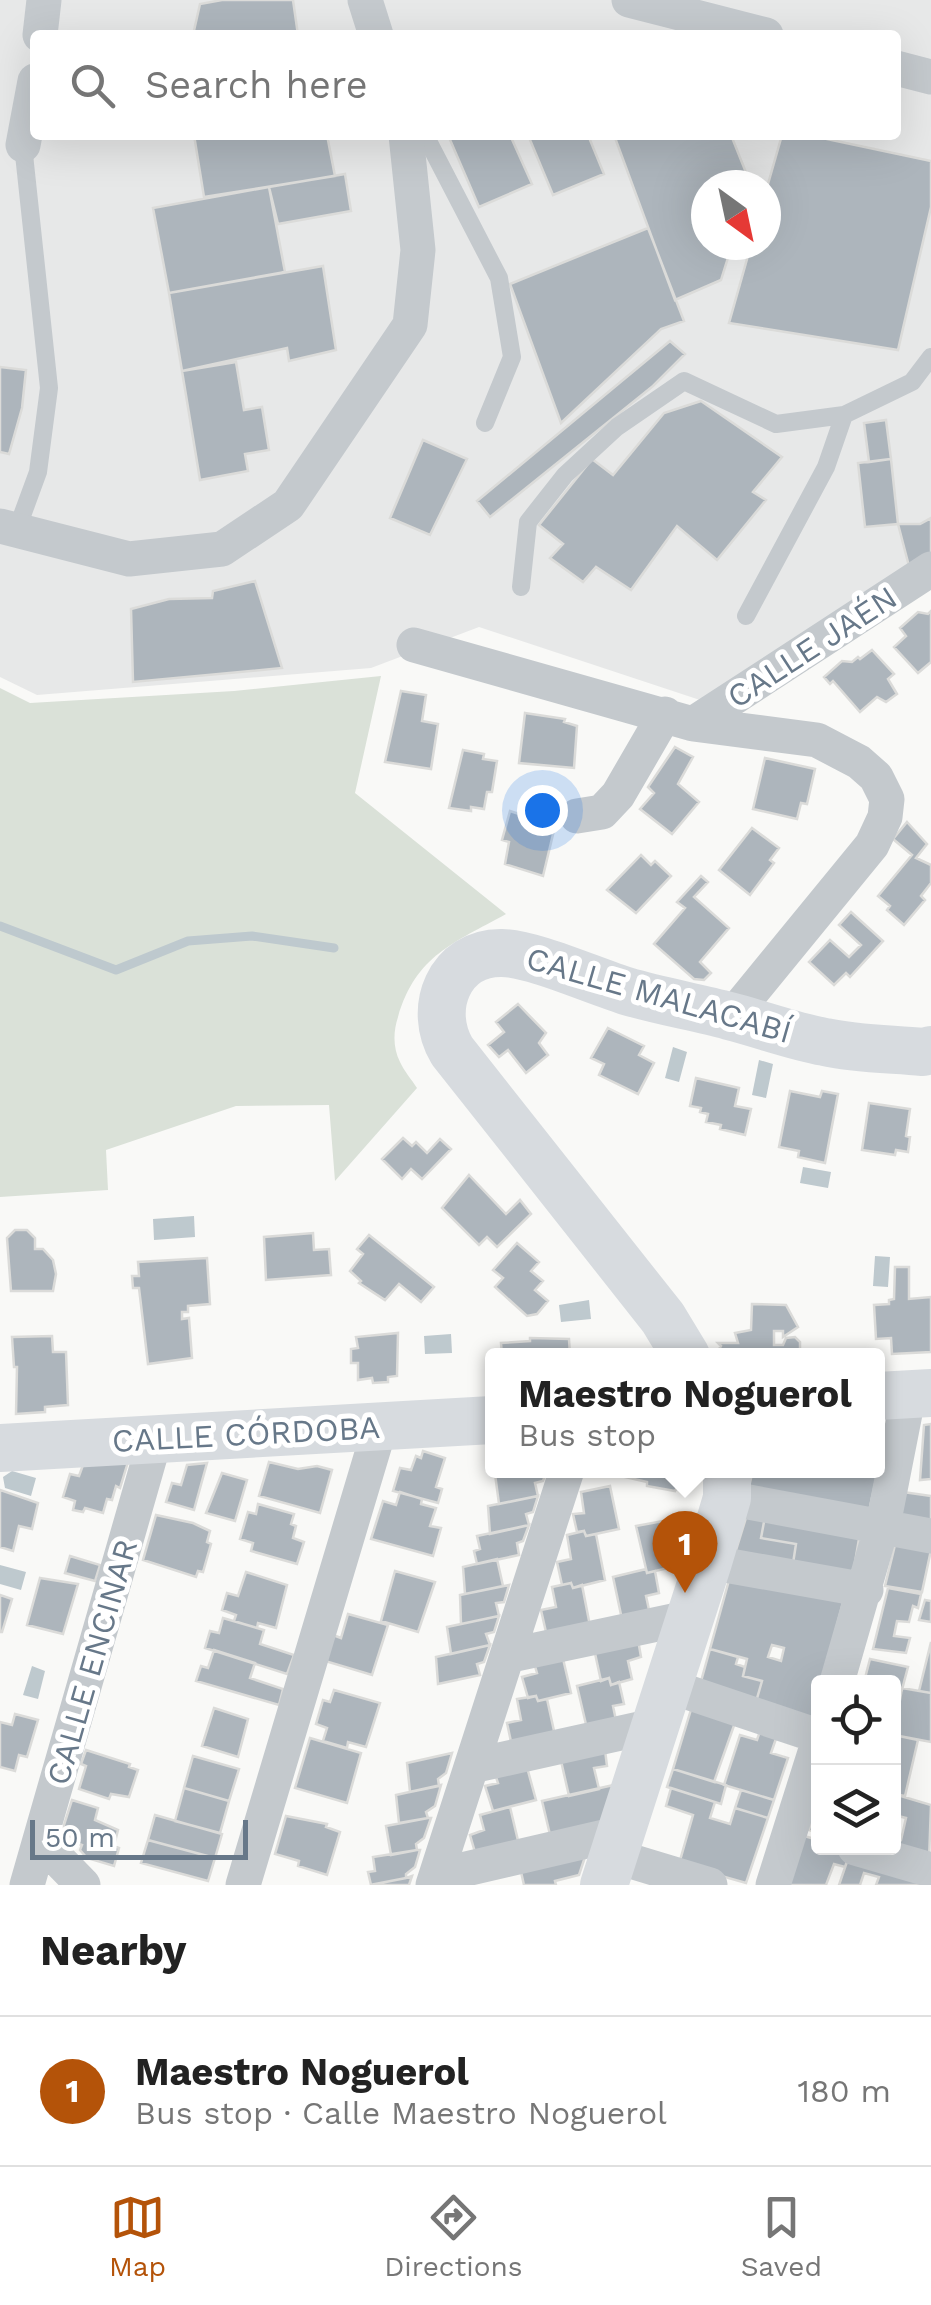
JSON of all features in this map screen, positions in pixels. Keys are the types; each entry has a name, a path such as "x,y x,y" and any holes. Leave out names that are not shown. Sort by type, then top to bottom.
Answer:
{"street":[{"path":"41,30 44,0"},
{"path":"365,0 374,30"},
{"path":"629,0 746,30"},
{"path":"901,69 931,77"},
{"path":"23,145 30,108"},
{"path":"8,529 129,560 222,549 288,505 410,325 418,250 409,140"},
{"name":"CALLE JAÉN","path":"679,719 931,569"},
{"path":"414,645 679,719 817,740 858,762 876,777 887,799 885,816 872,845 732,1016"},
{"path":"577,816 602,812 679,719"},
{"name":"CALLE MALACABÍ","path":"673,1343 452,1051 442,1032 441,1000 446,986 464,965 475,958 514,954 630,992 826,1043 931,1050"},
{"path":"839,1675 882,1526 906,1394"},
{"name":"CALLE CÓRDOBA","path":"0,1448 485,1420"},
{"path":"243,1885 380,1427"},
{"name":"CALLE ENCINAR","path":"27,1885 155,1439"},
{"path":"564,1478 435,1880 613,1858 710,1885"},
{"path":"613,1858 708,1562 727,1484 931,1536"},
{"path":"708,1562 866,1590"},
{"path":"507,1656 691,1617"},
{"path":"472,1766 663,1706 811,1738"},
{"path":"773,1885 805,1833 814,1765"},
{"path":"41,1842 83,1885"},
{"path":"880,1855 931,1870"}],"lane":[{"path":"420,140 429,144 499,278 512,357 485,423"},
{"path":"8,529 38,472 49,388 23,145"},
{"path":"521,587 528,522 565,474 618,427 684,381 776,424 844,415 912,382 931,356"},
{"path":"746,616 826,467 844,415"}],"shaded area":[{"path":"0,0 931,0 931,556 703,701 479,627 371,668 37,695 0,677"},
{"path":"381,676 355,793 506,914 439,953 415,979 406,996 396,1023 395,1046 417,1088 335,1181 329,1105 236,1106 106,1150 108,1190 0,1197 0,688 30,703 234,691"},
{"path":"673,1047 687,1052 679,1082 665,1078"},
{"path":"759,1060 773,1064 766,1098 752,1095"},
{"path":"803,1167 831,1172 828,1188 800,1183"},
{"path":"194,1216 195,1237 154,1240 153,1219"},
{"path":"875,1256 890,1257 888,1287 873,1286"},
{"path":"589,1300 591,1319 561,1322 559,1305"},
{"path":"451,1334 452,1353 425,1354 424,1336"},
{"path":"12,1471 36,1478 31,1496 5,1488 3,1477"},
{"path":"0,1565 26,1572 21,1590 0,1584"},
{"path":"32,1666 45,1671 38,1699 23,1695"}],"building":[{"path":"222,0 293,0 297,30 194,30 200,4"},
{"path":"195,140 328,140 335,176 204,197"},
{"path":"450,140 512,140 532,184 479,207"},
{"path":"530,140 590,140 604,174 553,195"},
{"path":"616,140 733,140 745,170 691,170 691,260 727,260 721,280 675,300"},
{"path":"781,140 832,140 931,161 931,207 898,350 729,323 747,260 781,260 781,170 772,170"},
{"path":"345,174 351,211 278,224 269,187"},
{"path":"269,187 285,272 169,293 153,208"},
{"path":"648,228 684,321 661,329 561,423 510,284"},
{"path":"323,266 336,350 289,361 287,348 182,371 169,293"},
{"path":"670,341 685,354 653,386 490,517 477,501"},
{"path":"236,362 244,410 262,407 269,450 245,454 248,471 200,480 182,371"},
{"path":"0,367 26,370 22,408 9,454 0,452"},
{"path":"701,401 782,457 753,492 766,500 717,560 677,526 631,590 596,567 583,582 550,558 563,544 539,525 592,459 613,475 664,413"},
{"path":"886,420 891,459 869,462 864,423"},
{"path":"423,440 467,459 430,535 390,518"},
{"path":"891,459 898,524 865,527 858,463"},
{"path":"931,518 931,556 910,570 898,524 920,524"},
{"path":"255,581 282,668 133,682 131,609 169,599 212,598 213,591"},
{"path":"931,611 931,662 918,673 894,647 906,636 900,628 918,612"},
{"path":"872,650 894,674 888,679 897,694 886,702 877,697 860,712 833,681 830,684 824,677 842,661 852,662"},
{"path":"401,691 426,695 422,721 438,724 431,769 385,762"},
{"path":"525,713 565,719 564,722 577,726 574,768 519,763"},
{"path":"675,747 693,757 678,784 699,802 672,834 640,809 654,793 648,787"},
{"path":"463,750 497,761 492,792 487,792 484,809 449,808"},
{"path":"765,758 815,769 807,804 801,803 797,819 753,809"},
{"path":"510,811 555,826 543,876 505,864 509,842 502,840"},
{"path":"907,822 927,844 916,858 931,865 931,883 921,896 925,900 904,925 878,896 912,855 893,839"},
{"path":"752,828 779,848 770,860 774,863 750,895 719,870"},
{"path":"641,855 651,865 655,861 671,876 636,913 607,890"},
{"path":"701,876 708,882 694,897 729,928 700,962 711,973 704,980 694,979 654,944 685,908 677,902"},
{"path":"851,912 883,941 850,977 846,973 834,985 809,962 830,940 849,957 861,945 839,925"},
{"path":"518,1004 546,1033 539,1043 548,1055 526,1073 508,1050 499,1057 488,1045 504,1032 496,1022"},
{"path":"608,1028 644,1046 639,1055 654,1063 638,1094 599,1075 604,1064 591,1058"},
{"path":"696,1078 739,1088 735,1106 751,1109 745,1135 706,1122 708,1114 690,1106"},
{"path":"790,1091 820,1097 822,1091 838,1094 825,1163 798,1157 799,1151 779,1147"},
{"path":"869,1103 910,1109 908,1152 896,1150 895,1155 862,1150"},
{"path":"403,1138 412,1146 416,1142 427,1153 440,1139 451,1149 422,1179 411,1169 402,1179 382,1159"},
{"path":"469,1175 506,1214 520,1200 531,1214 497,1247 487,1237 479,1245 442,1208"},
{"path":"15,1230 27,1230 35,1238 35,1249 43,1249 53,1260 53,1291 11,1291 7,1238"},
{"path":"313,1233 314,1250 329,1249 331,1275 266,1280 264,1237"},
{"path":"369,1235 434,1287 421,1302 399,1284 385,1300 359,1283 350,1271 363,1254 357,1249"},
{"path":"517,1243 539,1262 531,1271 543,1281 535,1290 548,1301 537,1314 527,1316 495,1287 503,1278 493,1270"},
{"path":"207,1258 210,1304 188,1306 188,1312 182,1312 182,1319 189,1318 192,1358 148,1364 139,1288 133,1288 132,1276 139,1276 138,1262"},
{"path":"895,1267 909,1267 909,1299 931,1297 931,1352 892,1354 891,1338 876,1339 874,1305 889,1304 894,1299"},
{"path":"752,1304 786,1305 798,1327 783,1337 783,1331 774,1331 774,1345 783,1345 786,1338 795,1337 800,1348 720,1348 718,1343 738,1343 735,1333 751,1330"},
{"path":"398,1333 397,1376 388,1377 388,1382 358,1380 358,1363 351,1363 351,1349 358,1348 356,1337"},
{"path":"52,1336 53,1352 66,1352 68,1405 16,1414 17,1367 12,1337"},
{"path":"569,1339 570,1348 501,1348 501,1343"},
{"path":"931,1424 931,1479 920,1480 924,1425"},
{"path":"423,1451 445,1458 436,1487 442,1489 438,1503 393,1491 400,1468 411,1470 416,1456 421,1458"},
{"path":"128,1462 120,1488 116,1486 112,1500 107,1499 103,1513 85,1508 83,1512 73,1510 75,1501 63,1497 70,1474 79,1476 83,1465"},
{"path":"269,1462 298,1469 317,1466 332,1470 320,1513 259,1496"},
{"path":"207,1463 194,1510 166,1502 172,1483 181,1485 187,1465"},
{"path":"222,1473 247,1480 235,1521 206,1513"},
{"path":"496,1478 544,1478 535,1483 538,1496 499,1504"},
{"path":"630,1478 682,1478 675,1491 647,1486 647,1482"},
{"path":"751,1478 876,1478 868,1516 747,1495"},
{"path":"610,1486 619,1529 586,1536 584,1531 577,1532 573,1514 584,1513 581,1492"},
{"path":"0,1490 38,1503 32,1529 19,1526 13,1551 0,1547"},
{"path":"896,1491 931,1496 931,1530 888,1521"},
{"path":"400,1492 436,1508 430,1526 441,1528 433,1556 371,1539 383,1501 396,1505"},
{"path":"538,1496 533,1512 526,1514 529,1525 490,1534 488,1506"},
{"path":"258,1504 294,1514 293,1538 304,1542 297,1564 251,1551 253,1543 240,1539 248,1512 256,1514"},
{"path":"749,1508 766,1511 761,1538 796,1544 792,1570 733,1560"},
{"path":"766,1511 861,1527 852,1580 792,1570 796,1544 761,1538"},
{"path":"701,1514 691,1545 668,1551 672,1567 647,1573 636,1526"},
{"path":"156,1515 210,1531 207,1542 211,1544 203,1572 198,1571 196,1577 143,1560"},
{"path":"529,1525 523,1541 517,1543 519,1555 477,1564 477,1536"},
{"path":"584,1531 586,1536 596,1534 605,1580 573,1588 571,1583 562,1585 557,1562 571,1559 567,1535"},
{"path":"895,1545 931,1550 922,1592 885,1586"},
{"path":"70,1556 100,1565 95,1581 65,1573"},
{"path":"497,1559 503,1586 465,1594 463,1567"},
{"path":"646,1569 647,1573 655,1571 659,1593 646,1596 651,1619 623,1624 613,1577"},
{"path":"395,1571 435,1582 418,1632 381,1621"},
{"path":"246,1572 287,1585 276,1628 258,1623 257,1628 234,1621 236,1615 222,1610 227,1593 238,1596"},
{"path":"731,1573 845,1595 824,1675 811,1675 811,1719 756,1702 762,1681 743,1676 747,1659 710,1649","holes":["772,1645 784,1648 781,1661 768,1657"]},
{"path":"40,1578 78,1584 63,1634 27,1625"},
{"path":"571,1583 573,1588 582,1585 591,1631 548,1641 541,1610 556,1607 552,1587"},
{"path":"509,1585 504,1602 496,1603 499,1616 461,1624 460,1595"},
{"path":"888,1588 921,1594 909,1622 897,1621 894,1636 910,1638 906,1653 873,1649"},
{"path":"0,1595 12,1599 2,1632 0,1632"},
{"path":"925,1600 931,1601 931,1622 919,1620"},
{"path":"348,1614 388,1625 372,1675 325,1661 333,1635 341,1638"},
{"path":"499,1616 494,1632 486,1634 490,1645 451,1654 447,1627"},
{"path":"223,1618 264,1630 260,1644 294,1655 287,1674 205,1648 210,1631 219,1633"},
{"path":"637,1634 641,1657 628,1661 632,1679 611,1685 609,1678 601,1681 593,1644"},
{"path":"931,1642 931,1693 919,1691"},
{"path":"490,1645 484,1662 477,1664 480,1675 438,1684 436,1657"},
{"path":"710,1649 738,1657 736,1664 745,1667 743,1676 762,1681 756,1702 700,1685"},
{"path":"214,1650 255,1663 250,1678 283,1689 279,1705 196,1681 201,1666 208,1668"},
{"path":"561,1650 571,1693 538,1701 536,1696 528,1698 522,1677 537,1673 532,1656"},
{"path":"870,1659 908,1667 901,1693 901,1675 866,1675"},
{"path":"609,1678 611,1685 619,1682 624,1704 613,1706 617,1725 588,1733 577,1686"},
{"path":"902,1688 931,1693 931,1742 901,1736"},
{"path":"334,1690 380,1703 366,1747 348,1742 347,1748 323,1741 327,1728 316,1724 323,1700 330,1702"},
{"path":"536,1696 538,1701 547,1699 556,1740 513,1751 507,1723 521,1720 517,1699"},
{"path":"693,1703 737,1717 714,1782 673,1769"},
{"path":"214,1708 248,1719 238,1757 202,1746"},
{"path":"15,1714 38,1720 27,1757 19,1755 15,1771 0,1767 0,1722 12,1725"},
{"path":"762,1725 779,1730 771,1753 788,1758 774,1800 724,1785 740,1735 757,1740"},
{"path":"901,1736 918,1740 905,1796 901,1795"},
{"path":"310,1738 361,1753 347,1803 295,1788"},
{"path":"604,1742 607,1766 594,1768 599,1789 569,1796 559,1752"},
{"path":"86,1750 138,1770 129,1797 111,1794 109,1799 79,1789"},
{"path":"452,1753 446,1773 438,1779 439,1786 410,1792 407,1763"},
{"path":"193,1756 239,1769 229,1801 184,1788"},
{"path":"525,1760 536,1800 493,1811 485,1786 498,1783 493,1768"},
{"path":"673,1769 726,1785 721,1804 667,1787"},
{"path":"618,1784 601,1830 552,1843 542,1801"},
{"path":"441,1785 435,1806 426,1812 428,1818 399,1823 396,1795"},
{"path":"184,1788 229,1801 220,1833 175,1821"},
{"path":"671,1788 715,1802 710,1818 730,1824 735,1808 768,1818 746,1883 679,1864 693,1815 666,1806"},
{"path":"741,1790 774,1800 768,1818 735,1808"},
{"path":"901,1796 931,1805 929,1860 901,1850 906,1818 901,1817"},
{"path":"72,1800 98,1808 95,1820 118,1830 114,1866 87,1858 80,1850 82,1845 69,1836 71,1831 63,1828"},
{"path":"510,1807 520,1849 477,1859 470,1835 484,1830 480,1815"},
{"path":"155,1815 222,1834 215,1858 148,1840"},
{"path":"286,1816 327,1824 326,1827 340,1832 327,1875 275,1854"},
{"path":"431,1818 424,1838 416,1844 417,1850 391,1855 386,1826"},
{"path":"801,1835 811,1838 811,1855 849,1855 845,1867 834,1864 826,1885 785,1885"},
{"path":"148,1840 215,1858 208,1881 141,1863"},
{"path":"420,1850 415,1867 406,1878 371,1885 368,1872 375,1871 373,1857"},
{"path":"587,1851 579,1875 555,1881 556,1885 524,1885 519,1863"},
{"path":"849,1855 862,1855 931,1885 876,1885 879,1877 864,1873 860,1885 839,1885"},
{"path":"412,1876 409,1885 370,1885 406,1878"}],"waterway":[{"path":"0,926 116,970 188,941 252,936 334,948"}],"place":[{"name":"Maestro Noguerol","path":"685,1593"}]}
